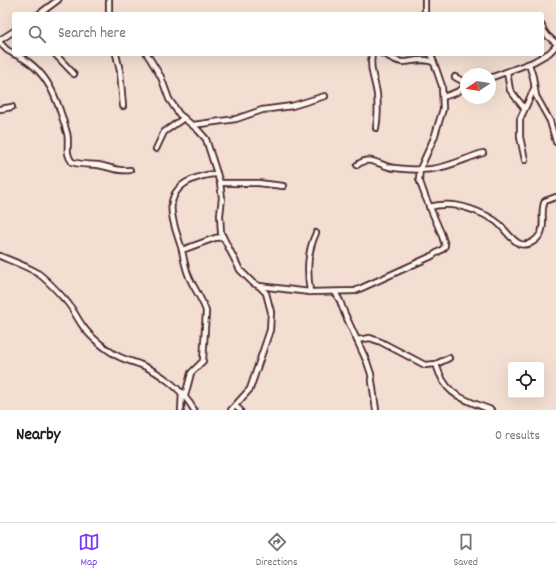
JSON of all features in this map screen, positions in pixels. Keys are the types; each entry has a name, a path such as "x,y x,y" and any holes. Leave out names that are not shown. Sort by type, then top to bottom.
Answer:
{"street":[{"path":"42,12 58,0"},
{"path":"109,0 109,12"},
{"path":"425,0 425,12"},
{"path":"496,76 528,64 549,54 556,44 544,32"},
{"path":"12,33 0,42 7,50 12,53"},
{"path":"17,56 33,65 46,80 53,92 67,133 67,154 72,162 102,166 122,171 130,170"},
{"path":"57,56 74,74"},
{"path":"116,56 120,71 123,106"},
{"path":"148,56 161,77 169,99 179,114 206,138 220,183 222,198 220,225 223,237 240,270 247,278 266,293 271,312 270,330 250,389 231,410"},
{"path":"372,56 371,68 377,93 376,128"},
{"path":"388,56 401,62 427,60 434,63"},
{"path":"259,286 310,292 358,290 432,256 444,248 445,245 441,233 429,207 419,179 420,168 434,138 443,109 442,86 432,56"},
{"path":"528,64 538,101 550,121 556,142"},
{"path":"507,72 510,90 524,108"},
{"path":"455,76 460,80"},
{"path":"524,160 520,131 520,118 534,88"},
{"path":"443,97 460,90"},
{"path":"193,125 236,119 262,110 292,106 325,96"},
{"path":"0,109 12,107"},
{"path":"156,149 164,132 184,118"},
{"path":"357,165 362,161 372,160 391,168 432,169 442,167 483,152"},
{"path":"181,410 183,394 191,373 203,361 206,308 196,294 189,276 171,208 175,191 180,187 193,179 205,175 217,174"},
{"path":"220,183 258,183 283,186"},
{"path":"429,207 448,204 475,210 495,220 518,243 526,244 536,240 542,230 545,201 556,197"},
{"path":"310,292 308,258 309,250 316,232"},
{"path":"182,250 215,238 223,237"},
{"path":"0,256 36,272 47,281 66,302 86,331 124,360 139,364 154,372 183,394 194,410"},
{"path":"335,292 367,362 371,374 376,410"},
{"path":"357,340 370,338 381,342 425,365 436,364 449,358"},
{"path":"436,364 443,381 454,393 460,398 491,410"},
{"path":"235,406 240,410"}]}
